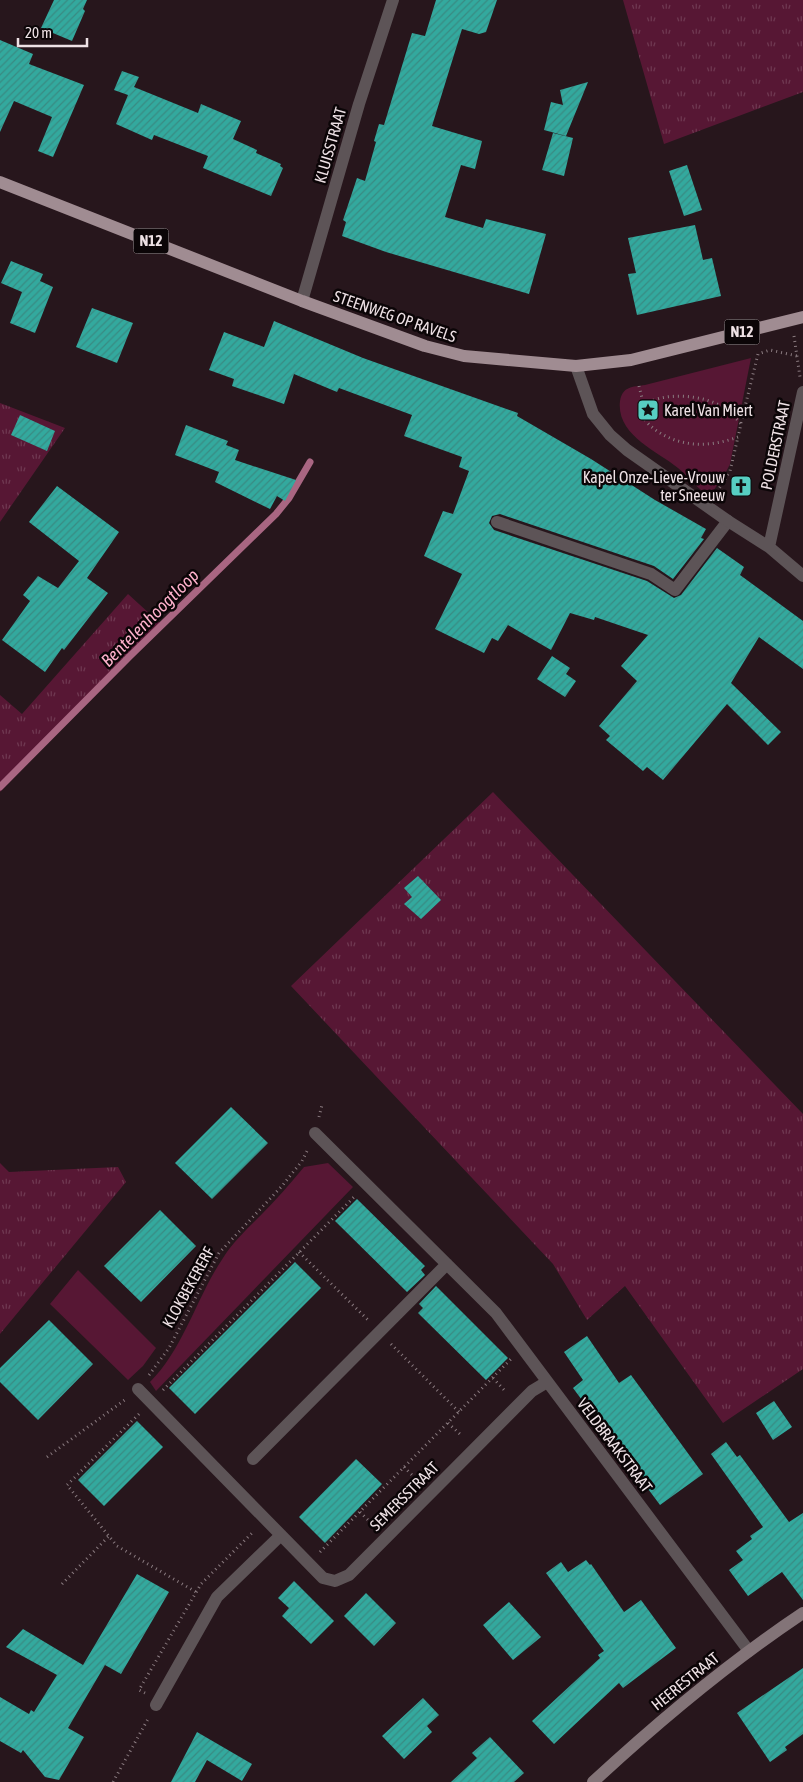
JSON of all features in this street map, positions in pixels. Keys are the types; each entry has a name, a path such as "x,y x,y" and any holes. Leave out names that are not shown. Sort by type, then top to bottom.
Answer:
{"main road":[{"name":"N12","path":"0,182 302,301"},
{"name":"STEENWEG OP RAVELS","path":"302,301 426,346 464,356 576,366 631,360 797,318"}],"street":[{"name":"KLUISSTRAAT","path":"302,301 359,104 393,0"},
{"path":"576,366 592,414 610,435 627,450 728,521 769,547 803,576"},
{"name":"POLDERSTRAAT","path":"769,547 803,392"},
{"path":"497,522 651,574 675,590 728,521"},
{"name":"VELDBRAAKSTRAAT","path":"315,1133 496,1313 749,1651"},
{"path":"253,1460 448,1264"},
{"name":"SEMERSSTRAAT","path":"138,1389 323,1578 334,1581 349,1575 532,1391 547,1382"},
{"path":"156,1705 217,1597 281,1535"},
{"name":"HEERESTRAAT","path":"593,1782 642,1737 749,1651 803,1613"}],"path":[{"name":"POLDERSTRAAT","path":"797,318 797,356 803,392"},
{"path":"715,494 730,471 758,354 770,350 797,356"},
{"path":"639,386 643,418 666,437 679,442 706,445 738,437"},
{"path":"641,407 647,402 665,396 704,399 722,407 741,424"},
{"name":"KLOKBEKERERF","path":"47,1457 116,1408 138,1389 169,1348 219,1253 282,1186 302,1161 315,1133 322,1106"},
{"path":"196,1592 117,1546 67,1485 366,1184"},
{"path":"310,1564 522,1348"},
{"path":"62,1584 109,1536"},
{"path":"113,1782 156,1705"}],"green space":[{"path":"623,0 803,0 803,92 664,144"},
{"path":"751,358 730,464 710,496 678,468 631,433 620,413 621,396 623,392 632,387"},
{"path":"0,403 65,428 0,522"},
{"path":"128,594 162,625 0,792 0,695 22,714"},
{"path":"493,792 803,1114 803,1369 723,1423 625,1286 587,1320 553,1264 291,986"},
{"path":"0,1163 9,1172 118,1167 126,1182 0,1334"},
{"path":"328,1163 353,1187 156,1391 150,1382 172,1354 205,1289 227,1252 240,1236 278,1198 304,1167"},
{"path":"78,1270 156,1348 143,1366 128,1380 50,1304"}],"building":[{"path":"54,0 87,0 83,9 85,11 72,41 41,28"},
{"path":"436,0 497,0 486,32 479,34 462,29 432,126 482,141 475,169 461,165 445,217 483,228 486,219 546,234 529,294 386,252 342,236 346,222 343,220 357,178 365,181 379,124 384,125 412,33 425,36"},
{"path":"0,40 33,54 29,64 84,85 53,157 38,151 52,117 14,101 0,132"},
{"path":"122,71 139,77 134,87 198,113 201,104 241,121 233,139 257,150 256,153 281,164 280,166 283,168 271,196 203,168 208,156 154,135 152,140 116,124 128,95 114,90"},
{"path":"588,82 566,136 544,130 551,102 563,105 560,90"},
{"path":"553,133 573,138 564,176 542,170"},
{"path":"687,165 702,210 684,216 669,171"},
{"path":"695,225 703,260 712,258 721,296 637,315 628,274 636,273 628,238"},
{"path":"11,261 43,274 40,281 53,287 35,333 10,323 22,292 1,283"},
{"path":"92,308 133,323 117,363 76,347"},
{"path":"274,321 363,358 518,413 517,416 706,529 701,538 704,539 673,579 654,566 500,514 492,516 489,523 494,530 647,581 674,598 681,595 717,548 744,567 740,575 803,621 803,669 759,637 731,683 781,732 768,745 727,704 663,780 647,767 643,771 606,740 610,736 599,726 637,681 621,666 648,635 595,617 594,620 570,613 551,650 508,625 498,641 492,638 484,653 435,629 462,574 424,556 443,511 453,514 469,471 459,467 462,457 404,436 412,415 339,388 337,392 294,374 284,404 232,386 234,379 209,370 224,332 264,347"},
{"path":"20,415 55,431 47,451 11,435"},
{"path":"186,425 228,441 226,445 239,450 235,460 296,480 285,501 277,496 270,509 215,482 219,472 175,455"},
{"path":"57,486 119,532 87,578 108,593 64,650 62,648 45,672 2,640 30,601 23,595 38,576 58,588 79,561 29,522"},
{"path":"552,656 570,668 566,674 576,681 565,697 537,679"},
{"path":"418,876 441,900 421,919 404,904 412,897 404,888"},
{"path":"231,1107 268,1143 212,1199 175,1163"},
{"path":"357,1199 425,1266 421,1270 425,1275 407,1292 335,1221"},
{"path":"160,1210 196,1246 141,1302 104,1266"},
{"path":"295,1262 321,1288 195,1414 169,1388"},
{"path":"436,1286 508,1358 486,1380 418,1313 423,1308 419,1304"},
{"path":"49,1320 93,1364 38,1420 0,1382 0,1368"},
{"path":"587,1336 619,1383 631,1375 703,1474 660,1505 573,1388 583,1380 564,1352"},
{"path":"774,1401 792,1427 773,1440 756,1413"},
{"path":"137,1421 163,1447 104,1506 78,1480"},
{"path":"726,1442 737,1457 740,1455 789,1522 803,1513 803,1600 782,1572 748,1596 729,1570 743,1560 736,1551 752,1539 750,1536 763,1527 711,1454"},
{"path":"356,1459 382,1484 325,1543 299,1517"},
{"path":"586,1560 591,1564 624,1612 641,1600 676,1648 623,1688 619,1683 554,1744 532,1721 600,1658 598,1655 604,1651 546,1573 561,1562 568,1572"},
{"path":"137,1574 169,1592 121,1674 105,1665 68,1728 84,1737 59,1780 45,1777 23,1750 21,1753 0,1741 0,1697 29,1714 31,1710 34,1712 57,1675 6,1647 23,1629 83,1665"},
{"path":"294,1581 334,1621 311,1644 282,1616 289,1608 278,1598"},
{"path":"366,1593 396,1623 374,1646 344,1616"},
{"path":"509,1602 541,1637 513,1660 483,1625"},
{"path":"803,1668 803,1734 785,1747 787,1750 770,1762 737,1713"},
{"path":"423,1698 439,1715 427,1726 432,1732 404,1759 382,1736"},
{"path":"197,1732 252,1764 242,1781 207,1760 195,1782 171,1782"},
{"path":"490,1737 524,1773 514,1782 451,1782 477,1758 472,1753"}],"waterway":[{"name":"Bentelenhoogtloop","path":"0,787 130,656 276,514 289,498 310,462"}],"place":[{"name":"Karel Van Miert","path":"648,410"},
{"name":"Kapel Onze-Lieve-Vrouw ter Sneeuw","path":"741,486"}]}
